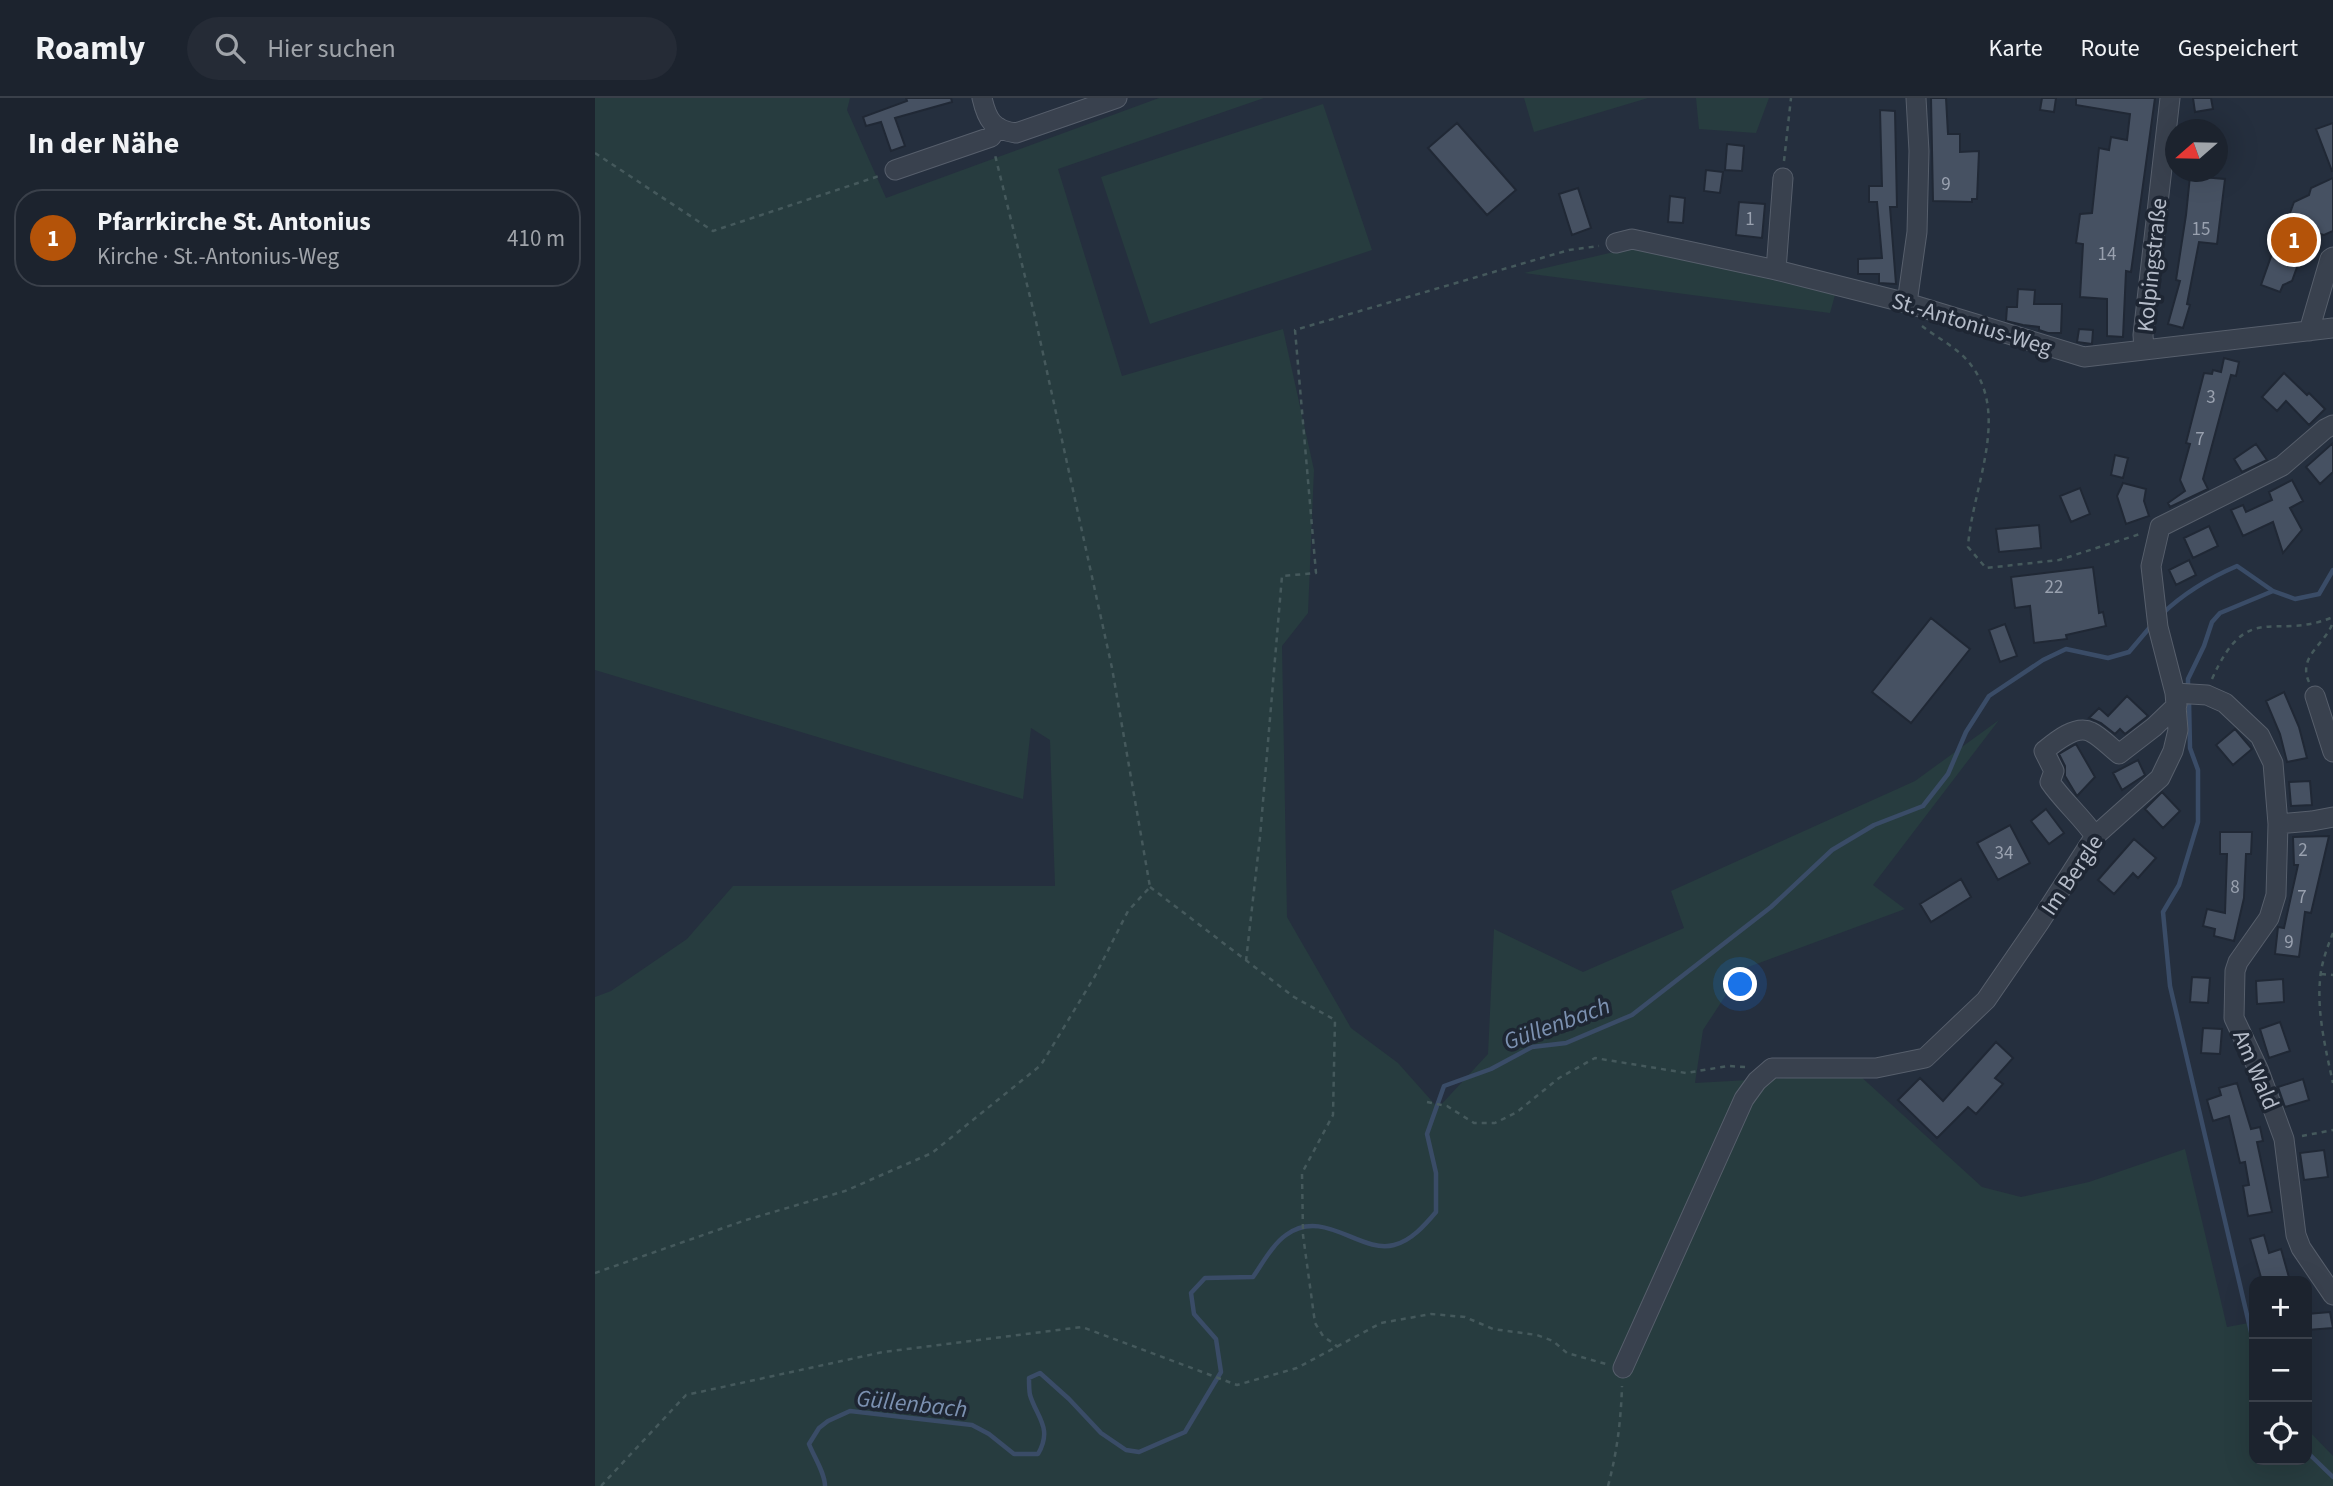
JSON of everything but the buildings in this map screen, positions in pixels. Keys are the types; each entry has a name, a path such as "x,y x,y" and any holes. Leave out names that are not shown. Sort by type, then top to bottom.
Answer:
{"street":[{"path":"982,98 994,132"},
{"path":"895,170 994,132 1016,133 1115,98"},
{"path":"1907,303 1917,232 1919,151 1916,98"},
{"name":"Kolpingstraße","path":"2144,349 2143,335 2170,98"},
{"path":"1776,270 1783,178"},
{"name":"St.-Antonius-Weg","path":"1616,243 1632,239 1776,270 1907,303 2084,357 2333,328"},
{"path":"2309,331 2330,259 2333,257"},
{"path":"2160,527 2282,466 2333,425"},
{"name":"Im Bergle","path":"1772,1068 1877,1068 1925,1058 1986,1000 2095,836 2160,778 2173,751 2178,730 2177,697 2158,627 2151,566 2160,527"},
{"path":"2095,836 2050,782 2054,771 2044,751 2060,738 2083,730 2090,731 2119,754 2154,727 2177,697 2205,695"},
{"name":"Am Wald","path":"2205,695 2225,704 2265,744 2275,772 2278,824 2276,895 2269,918 2238,962 2235,971 2234,1014 2273,1105 2284,1139 2296,1235 2301,1248 2333,1295"},
{"path":"2315,696 2333,752"},
{"path":"2278,824 2333,817"},
{"path":"1623,1368 1744,1099 1757,1081 1772,1068"}],"path":[{"path":"1783,178 1791,98"},
{"path":"994,132 1112,668 1150,887 1294,997 1335,1020 1333,1115 1309,1155 1302,1173 1304,1235 1315,1323 1323,1336 1338,1347"},
{"path":"595,153 713,231 895,170"},
{"path":"1246,961 1260,836 1282,576 1316,573 1295,330 1569,250 1616,243"},
{"path":"1907,303 1923,327 1962,355 1982,380 1990,416 1986,454 1969,522 1968,547 1986,568 2059,561 2160,527"},
{"path":"2205,695 2223,657 2243,634 2258,626 2307,625 2333,619 2330,631 2309,656 2305,665 2305,674 2315,696"},
{"path":"595,1273 720,1229 845,1191 932,1153 1041,1065 1095,976 1128,911 1150,887"},
{"path":"2333,933 2324,956 2321,974 2322,1017 2333,1083"},
{"path":"2321,974 2333,975"},
{"path":"1427,1102 1447,1106 1474,1123 1495,1123 1517,1112 1559,1078 1595,1058 1686,1073 1728,1066 1772,1068"},
{"path":"2284,1139 2333,1130"},
{"path":"601,1486 686,1395 883,1352 1082,1327 1237,1385 1297,1368 1381,1323 1431,1314 1465,1317 1493,1329 1537,1335 1553,1341 1567,1353 1623,1368 1616,1457 1608,1486"}],"green space":[{"path":"595,98 850,98 847,110 886,198 1159,98 1264,98 1058,169 1122,376 1283,329 1314,470 1308,613 1282,646 1287,917 1351,1028 1398,1063 1438,1108 1488,1054 1494,929 1583,972 1684,928 1671,891 1915,781 1999,720 1873,885 1905,909 1743,969 1703,1030 1695,1083 1858,1074 1982,1187 2021,1197 2089,1182 2185,1149 2227,1327 2249,1323 2249,1465 2312,1465 2312,1434 2333,1456 2333,1486 595,1486 595,997 611,991 687,939 733,886 1055,886 1050,740 1031,728 1023,799 595,670"},
{"path":"1524,98 1648,98 1534,132"},
{"path":"1696,98 1769,98 1756,133 1699,129"},
{"path":"1323,104 1372,250 1150,324 1101,177"},
{"path":"1635,247 1835,295 1830,313 1524,273"}],"waterway":[{"name":"Güllenbach","path":"2162,614 2197,587 2237,566 2273,591 2295,599 2319,594 2333,570"},
{"path":"2188,688 2188,679 2212,622 2220,613 2273,591"},
{"name":"Güllenbach","path":"825,1486 809,1444 819,1428 850,1411 972,1425 989,1434 1014,1454 1038,1454 1044,1430 1030,1395 1029,1378 1040,1373 1101,1433 1126,1450 1139,1452 1185,1432 1221,1372 1216,1339 1194,1314 1191,1293 1205,1278 1253,1277 1277,1244 1286,1235 1300,1228 1328,1228 1381,1246 1394,1245 1412,1236 1436,1212 1436,1173 1427,1134 1444,1086 1491,1069 1532,1047 1566,1043 1632,1015 1771,907 1832,850 1874,825 1923,806 1948,774 1966,732 1989,696 2043,660 2066,649 2108,658 2129,652 2151,626"},
{"path":"2189,700 2190,748 2198,770 2198,822 2179,885 2163,912 2170,986 2253,1339"},
{"path":"2312,1457 2333,1477"}],"place":[{"name":"Pfarrkirche St. Antonius","path":"2294,240"}]}
